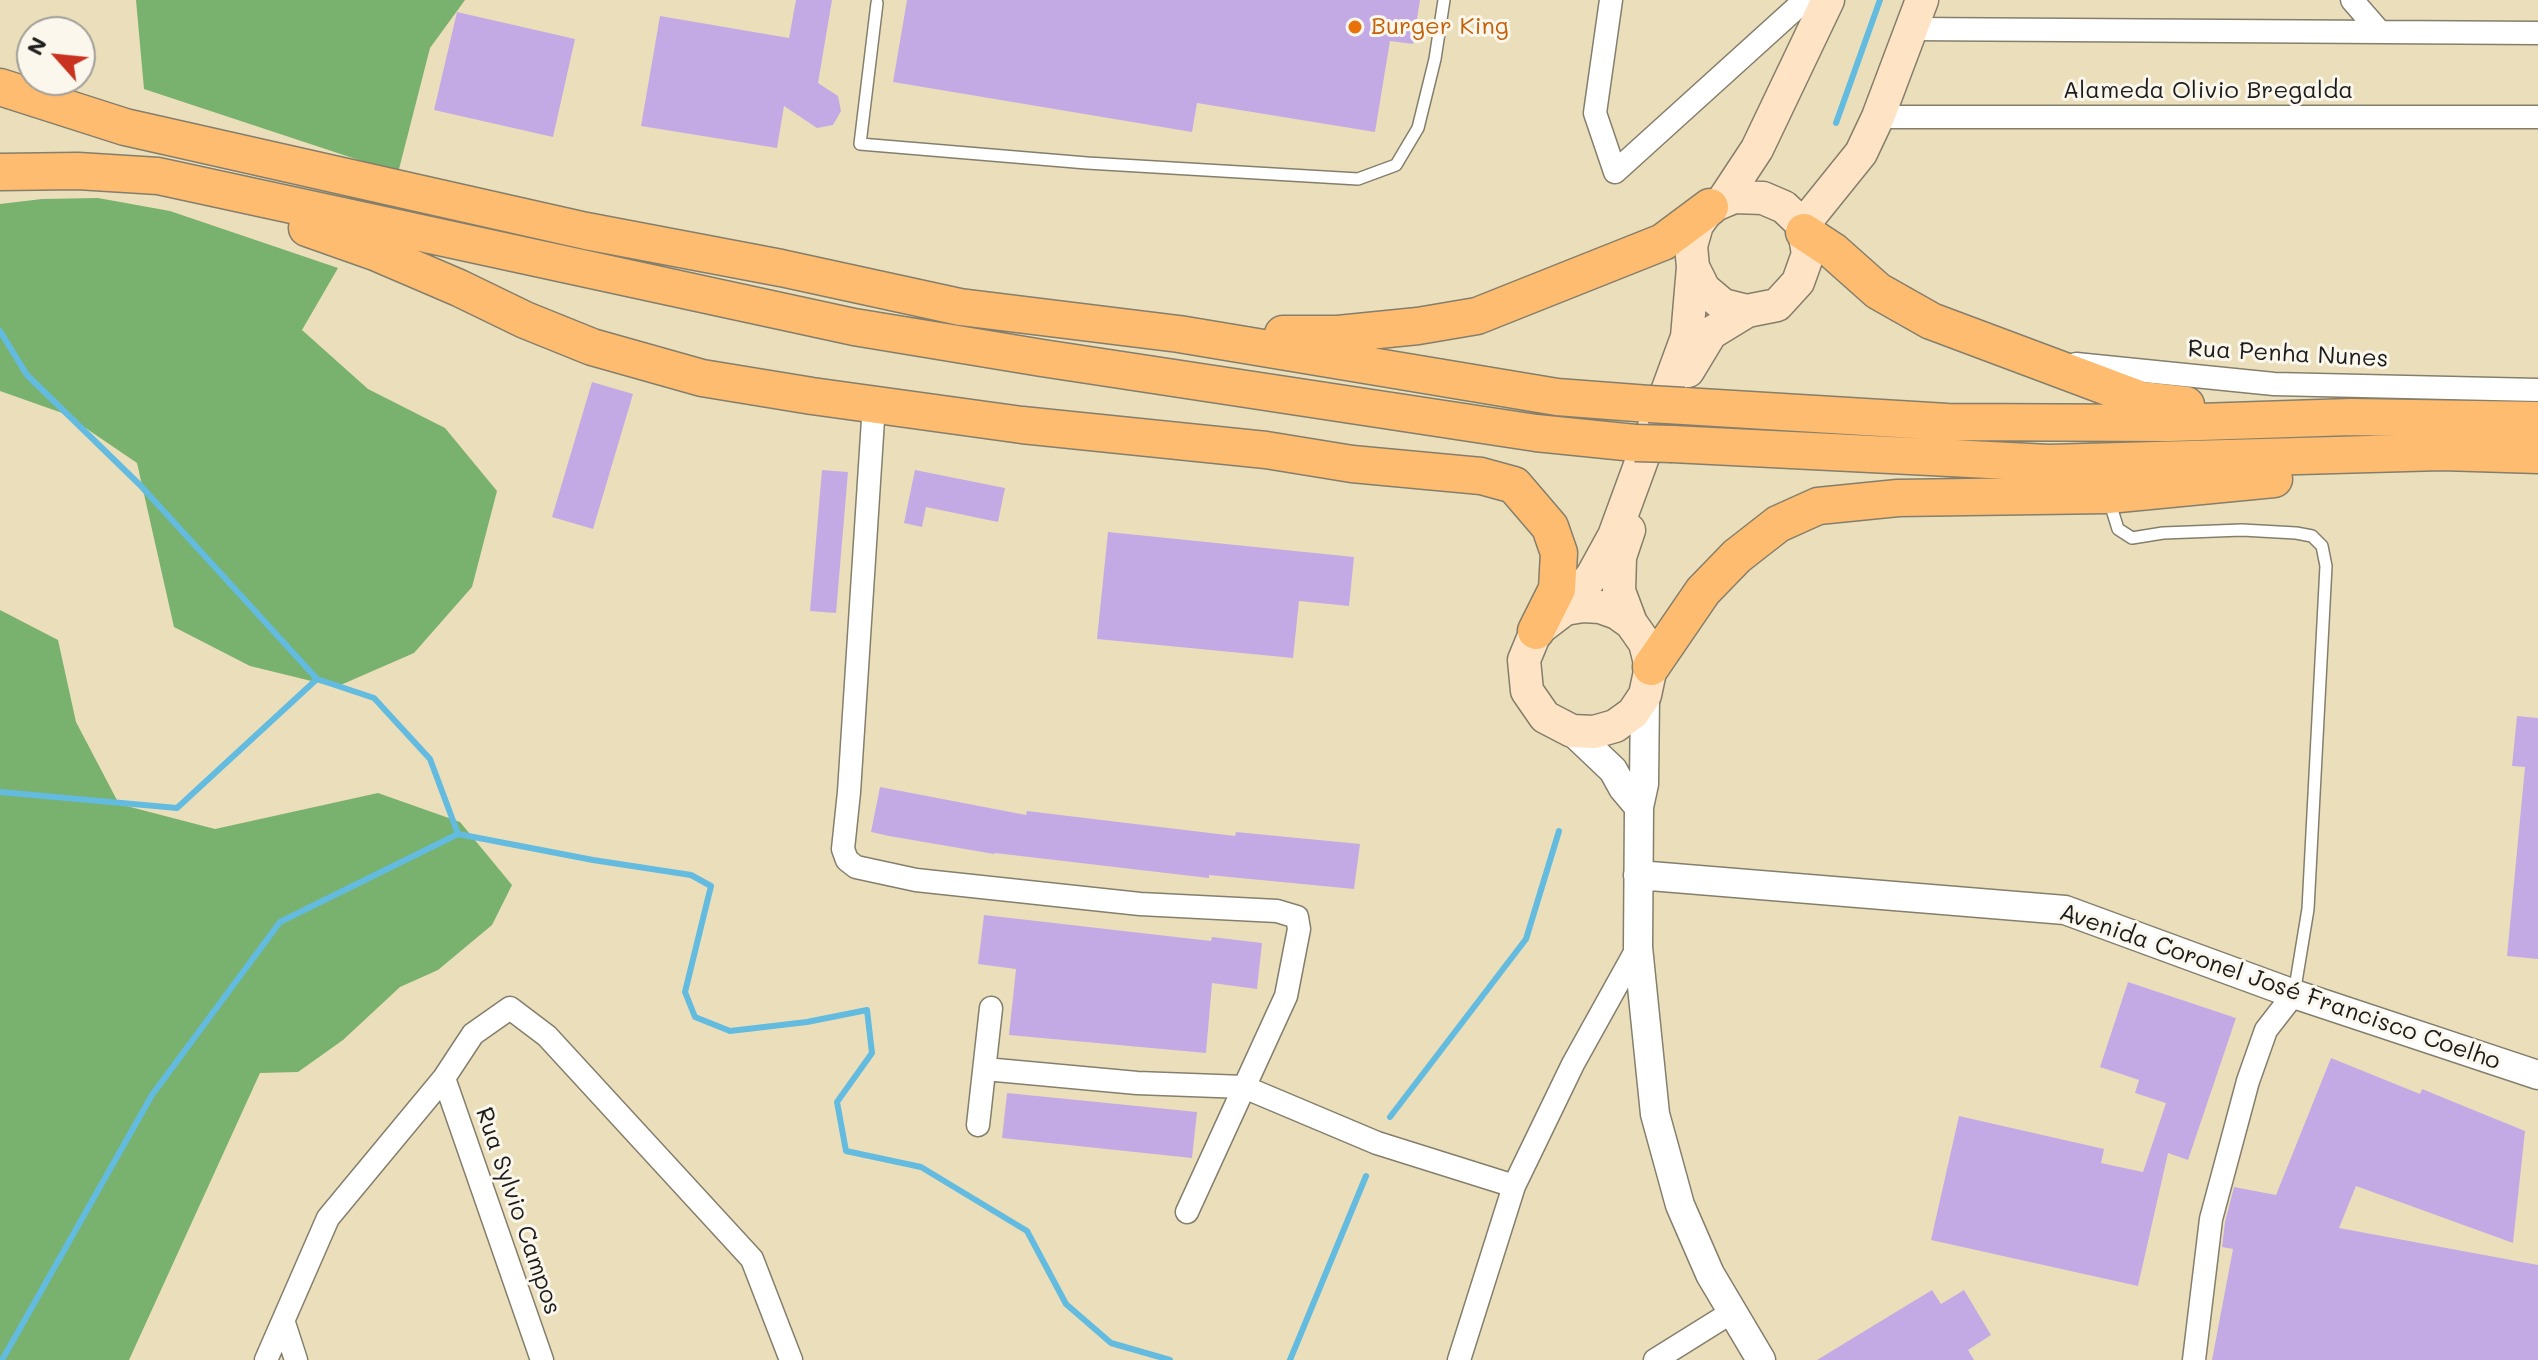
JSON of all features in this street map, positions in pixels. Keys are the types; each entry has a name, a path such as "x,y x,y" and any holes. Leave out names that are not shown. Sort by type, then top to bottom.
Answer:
{"highway":[{"path":"0,75 55,106"},
{"path":"0,87 125,127 586,231 781,268 960,307 1179,334 1557,397 1947,422 2169,423 2351,417"},
{"path":"1,171 78,171 158,176 854,327 1521,431 1635,443 2049,463 2442,452 2538,455"},
{"path":"158,176 375,252 592,347 702,378 1022,425 1481,476 1514,485 1550,527 1559,553 1557,589 1536,631"},
{"path":"1179,334 1338,334 1477,316 1663,242 1716,205"},
{"path":"1804,228 1878,291 1931,321 2142,400 2210,408 2351,417 2538,420"},
{"path":"1648,681 1703,591 1737,556 1778,524 1818,506 1898,498 2108,495 2351,473 2442,452"}],"main road":[{"path":"1716,205 1734,197 1763,198 1784,207 1804,228 1808,254 1798,282 1777,305 1747,311 1711,333 1686,373 1620,557 1619,591 1631,623 1645,643 1648,681 1633,713 1615,726 1594,732 1572,731 1545,717 1527,691 1524,660 1536,631 1565,609 1592,576 1614,536 1687,337 1693,267 1691,246 1697,225 1716,205 1757,149 1828,0"},
{"path":"1804,228 1861,153 1878,117 1916,15"},
{"path":"1693,267 1704,289 1723,305 1747,311"},
{"path":"1565,609 1600,607 1617,613 1631,623"}],"street":[{"path":"1611,0 1595,113 1615,172 1805,0"},
{"path":"2352,0 2379,31"},
{"path":"1916,15 2379,31 2538,33"},
{"name":"Alameda Olivio Bregalda","path":"1878,117 2538,117"},
{"name":"Rua Penha Nunes","path":"2035,360 2274,384 2538,390"},
{"path":"874,404 843,849 847,860 856,867 916,880 1140,904 1277,911 1297,917 1299,929 1286,996 1187,1212"},
{"path":"1648,681 1644,784 1639,807 1638,947 1655,1114 1680,1205 1710,1274 1761,1360"},
{"path":"1572,731 1613,770 1639,807"},
{"name":"Avenida Coronel José Francisco Coelho","path":"1638,875 2065,910 2294,994 2538,1075"},
{"path":"1459,1360 1514,1186 1573,1064 1638,947"},
{"path":"2194,1360 2211,1219 2248,1081 2266,1030 2294,994"},
{"path":"266,1360 328,1218 444,1078 473,1034 510,1008 547,1036 752,1259 791,1360"},
{"path":"978,1125 991,1008"},
{"path":"985,1069 1137,1083 1244,1087 1377,1143 1514,1186"},
{"name":"Rua Sylvio Campos","path":"444,1078 542,1360"},
{"path":"1655,1360 1732,1312"},
{"path":"284,1323 296,1360"}],"lane":[{"path":"877,3 860,144 1087,163 1358,179 1396,165 1418,128 1435,59 1444,0"},
{"path":"2108,495 2118,529 2132,538 2163,533 2242,530 2312,536 2322,546 2326,566 2308,909 2294,994"}],"green space":[{"path":"136,0 465,0 430,48 398,173 144,89"},
{"path":"98,198 170,211 338,268 302,330 368,389 445,428 497,491 472,587 414,653 336,687 250,666 174,627 137,463 65,414 0,391 0,204 42,199"},
{"path":"0,610 58,640 76,722 119,804 215,829 378,793 460,822 512,885 492,925 438,970 400,987 343,1040 298,1072 260,1073 129,1360 0,1360"}],"building":[{"path":"796,0 832,0 818,83 838,96 841,111 833,125 817,128 784,106 777,148 641,126 660,16 789,38"},
{"path":"907,0 1420,0 1413,44 1390,41 1375,132 1197,103 1192,132 893,82"},
{"path":"457,12 575,39 553,137 434,110"},
{"path":"592,382 633,394 593,529 552,517"},
{"path":"822,470 848,472 836,613 810,611"},
{"path":"915,470 1005,488 998,522 926,507 922,527 904,523"},
{"path":"1108,532 1354,557 1349,606 1299,601 1293,658 1097,639"},
{"path":"2517,716 2538,718 2538,959 2507,956 2525,767 2512,766"},
{"path":"880,787 1026,815 1027,811 1235,836 1236,832 1360,844 1354,889 1209,875 1209,878 994,854 889,836 871,832"},
{"path":"984,915 1211,941 1212,937 1262,943 1257,989 1212,983 1206,1053 1009,1035 1016,969 978,964"},
{"path":"2128,982 2236,1018 2188,1160 2168,1153 2138,1286 1931,1240 1959,1116 2104,1149 2101,1163 2143,1172 2166,1103 2135,1093 2139,1080 2100,1067"},
{"path":"2331,1058 2420,1094 2422,1089 2525,1131 2513,1243 2356,1186 2339,1228 2538,1265 2538,1360 2212,1360 2233,1249 2222,1247 2234,1187 2276,1195"},
{"path":"1007,1093 1197,1112 1192,1158 1002,1138"},
{"path":"1932,1290 1941,1304 1964,1290 1991,1335 1968,1350 1974,1360 1817,1360"}],"waterway":[{"path":"1836,123 1880,0"},
{"path":"0,331 27,375 140,485 317,679"},
{"path":"0,792 177,808 317,679 374,698 430,759 458,834 691,875 711,886 685,992 695,1017 730,1031 807,1022 867,1010 872,1053 837,1102 846,1151 921,1167 1027,1231 1066,1304 1111,1343 1170,1360"},
{"path":"1390,1117 1526,939 1559,831"},
{"path":"2,1360 152,1095 280,922 458,834"},
{"path":"1290,1360 1366,1176"}],"place":[{"name":"Burger King","path":"1355,27"}]}
